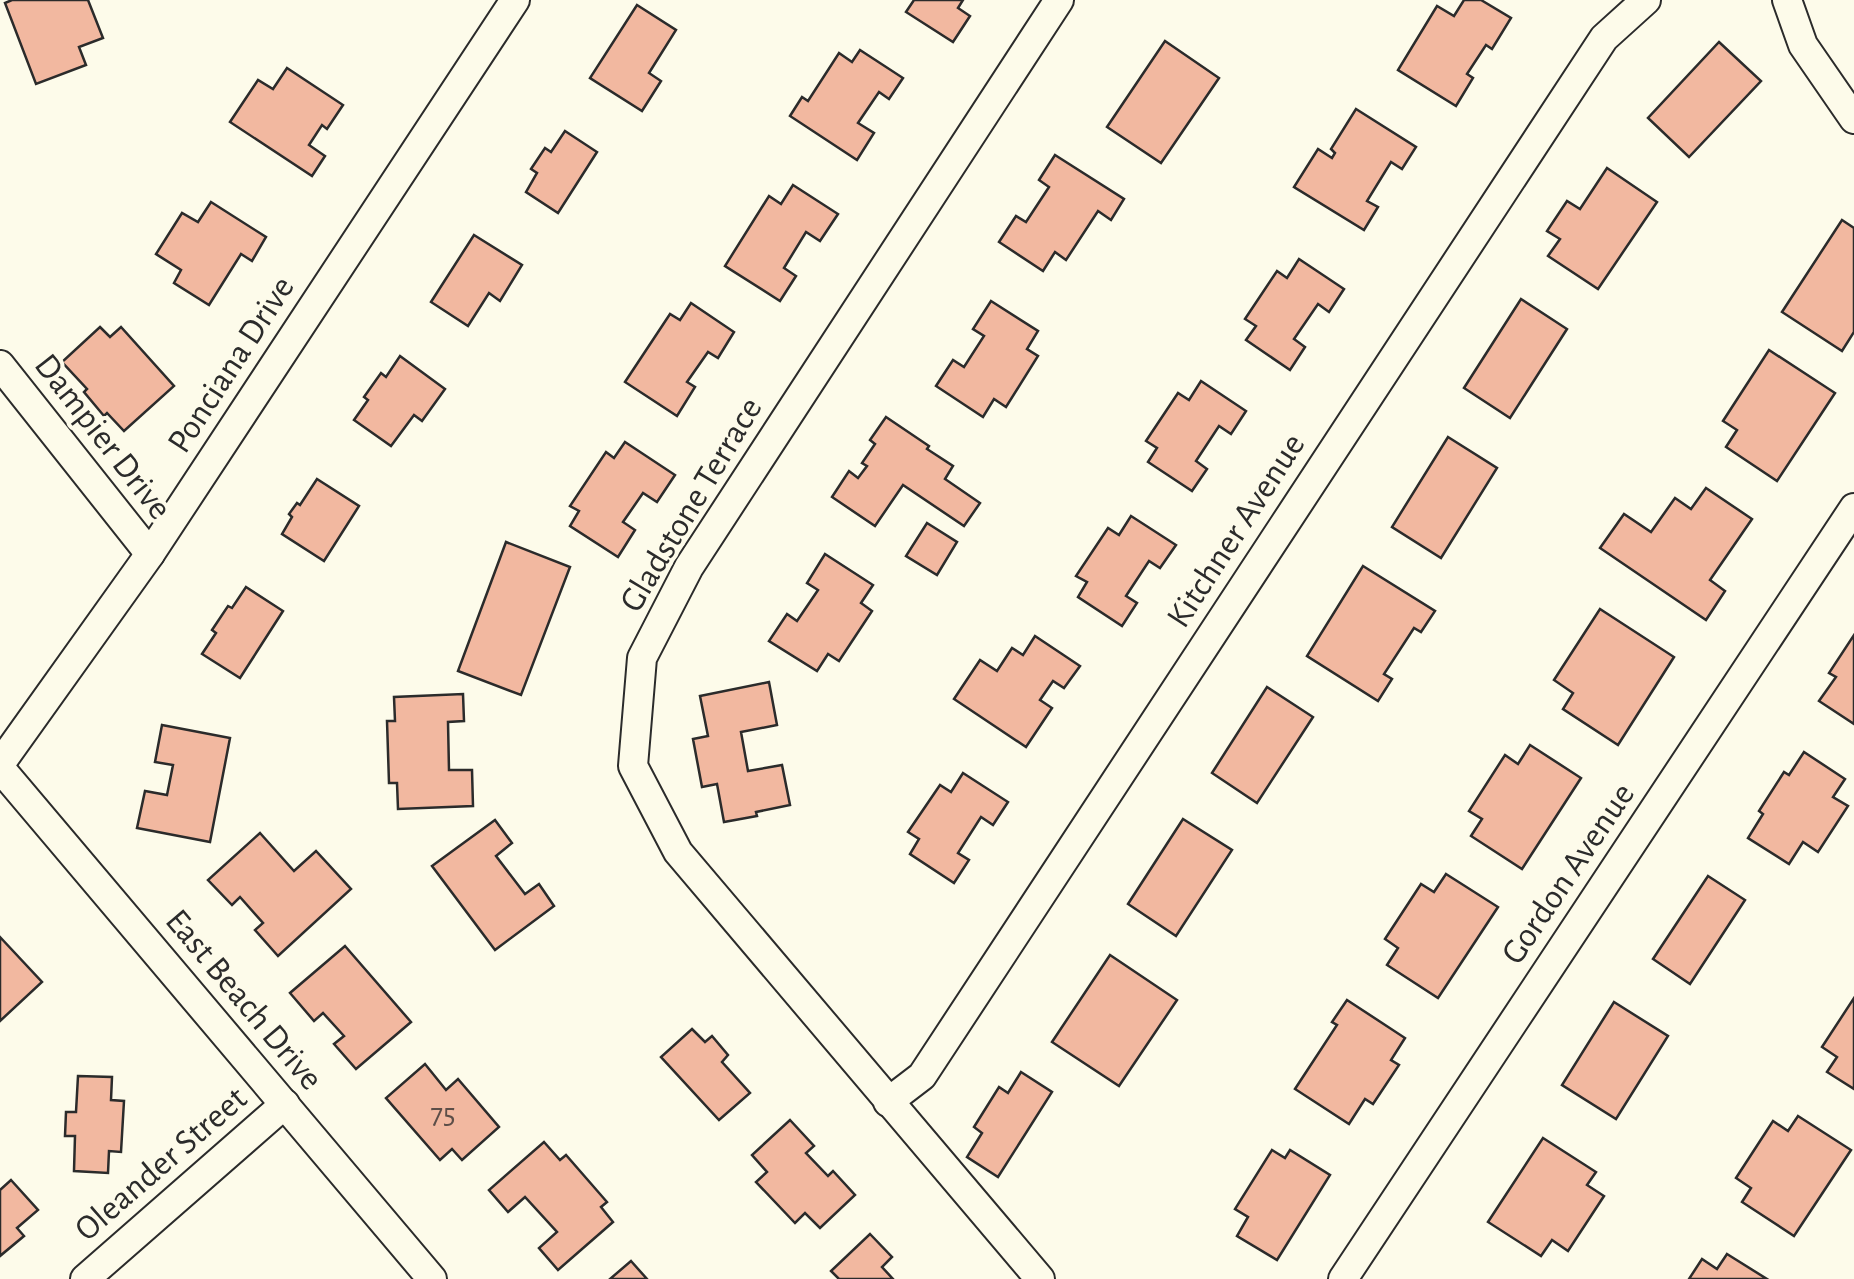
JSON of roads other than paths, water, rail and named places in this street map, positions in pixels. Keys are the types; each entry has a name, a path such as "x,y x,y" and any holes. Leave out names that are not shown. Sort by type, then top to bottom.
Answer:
{"street":[{"name":"Ponciana Drive","path":"0,766 150,554 515,0"},
{"name":"Gladstone Terrace","path":"1040,1279 678,852 632,766 642,658 689,567 1059,0"},
{"name":"Kitchner Avenue","path":"888,1102 922,1076 1604,38 1646,0"},
{"path":"1787,0 1804,45 1854,119"},
{"name":"Dampier Drive","path":"0,364 150,554"},
{"name":"Gordon Avenue","path":"1343,1279 1854,508"},
{"name":"East Beach Drive","path":"0,766 432,1279"},
{"name":"Oleander Street","path":"86,1279 285,1104"}]}
